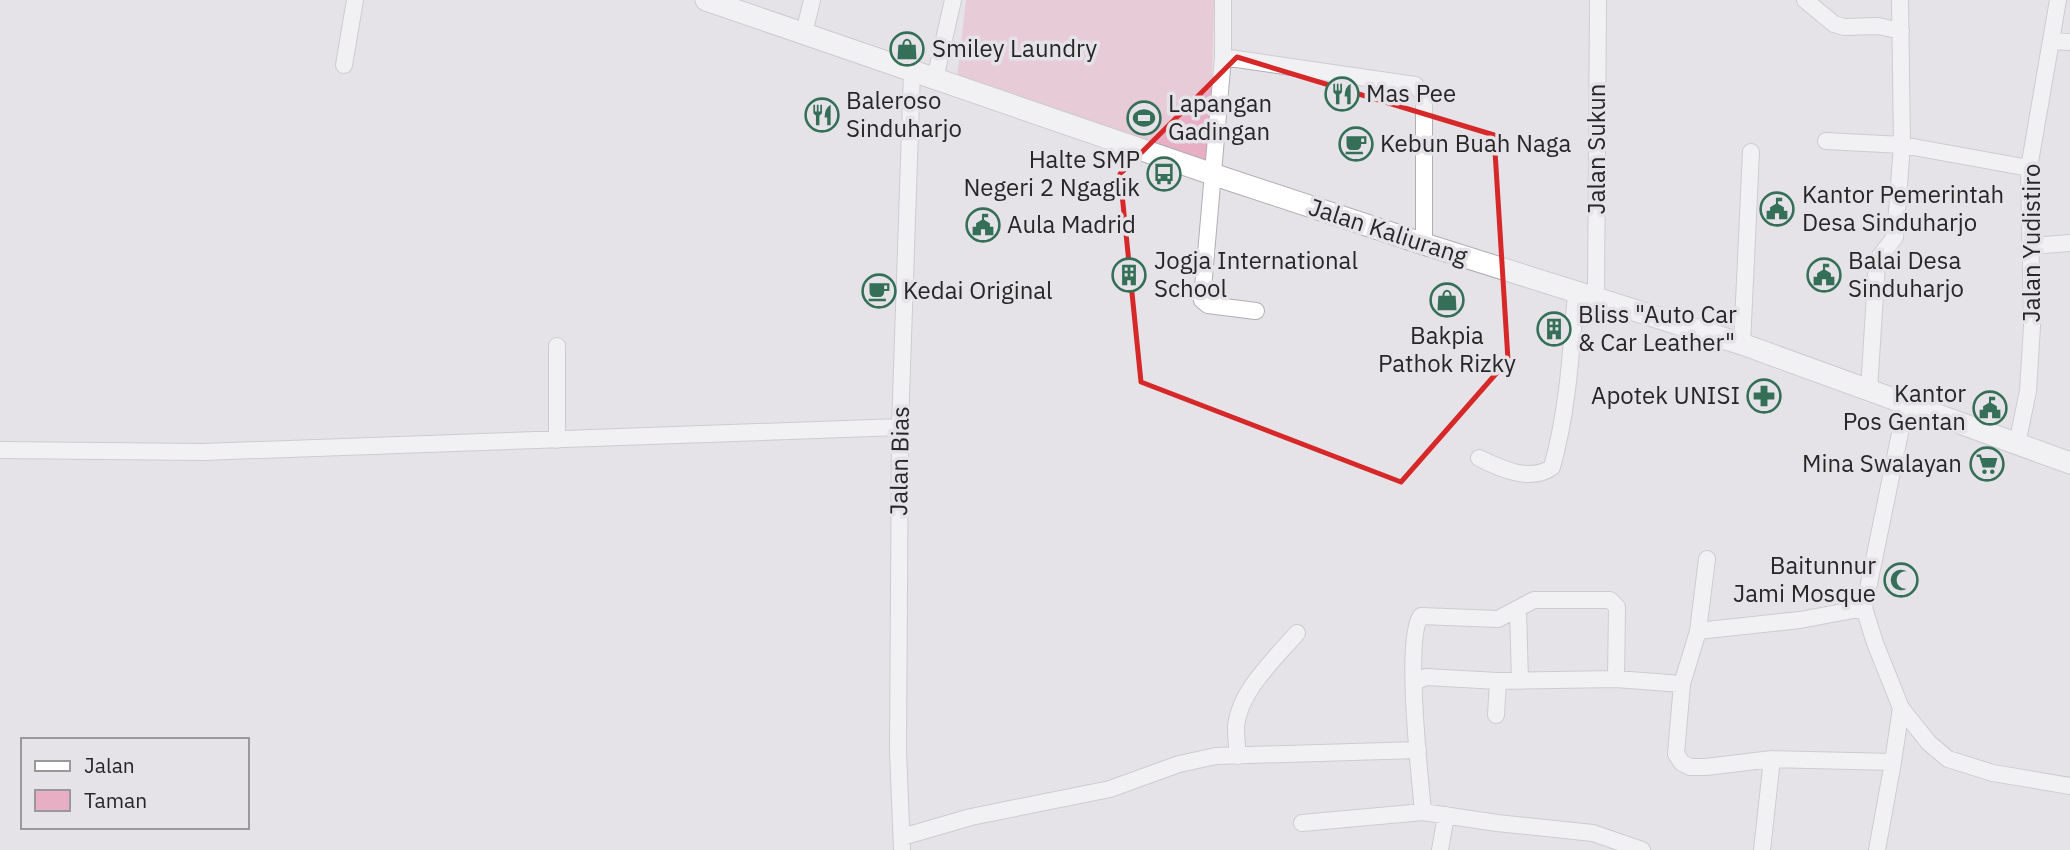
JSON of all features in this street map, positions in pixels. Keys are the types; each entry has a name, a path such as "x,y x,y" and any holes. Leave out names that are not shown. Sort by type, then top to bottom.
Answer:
{"main road":[{"name":"Jalan Kaliurang","path":"706,0 1424,244 1742,344 2070,463"}],"street":[{"path":"344,65 355,0"},
{"path":"804,33 812,0"},
{"path":"935,79 953,0"},
{"path":"1223,0 1223,57 1202,300 1208,305 1256,312"},
{"name":"Jalan Sukun","path":"1479,458 1502,470 1543,472 1552,467 1586,296 1598,0"},
{"path":"1805,0 1834,24 1844,27 1878,26 1901,31"},
{"path":"1868,390 1877,262 1895,237 1902,145 1900,0"},
{"name":"Jalan Yudistiro","path":"2017,444 2028,391 2032,326 2029,168 2058,0"},
{"path":"2051,41 2070,42"},
{"path":"1223,57 1415,85 1423,94 1424,102 1424,244"},
{"name":"Jalan Bias","path":"902,843 898,751 900,427 912,71"},
{"path":"1826,141 1902,145 2029,168"},
{"path":"1742,344 1751,152"},
{"path":"2032,246 2070,243"},
{"path":"552,346 552,440"},
{"path":"1906,404 1864,608 1901,708 1929,743 1948,759 1993,773 2070,786"},
{"path":"0,450 203,452 900,427"},
{"path":"1707,559 1698,631 1682,684 1676,754 1682,763 1690,767 1706,767 1772,759 1894,762"},
{"path":"1423,812 1413,639 1415,624 1421,617 1498,619 1528,602 1613,601 1617,607 1616,679"},
{"path":"1698,631 1800,620 1864,608"},
{"path":"1518,609 1520,681"},
{"path":"1238,756 1236,728 1240,709 1265,670 1297,633"},
{"path":"1415,682 1426,677 1498,681 1616,679 1682,684"},
{"path":"1496,715 1498,681"},
{"path":"1877,850 1901,708"},
{"path":"902,843 971,817 1119,787 1195,759 1418,750"},
{"path":"1762,850 1772,759"},
{"path":"1302,823 1423,812 1593,833 1642,850"},
{"path":"1440,850 1446,815"}],"highlighted area":[{"path":"1237,57 1494,135 1508,360 1401,482 1141,382 1120,174"}],"green space":[{"name":"Lapangan Gadingan","path":"966,0 1214,0 1210,162 957,78"}],"place":[{"name":"Smiley Laundry","path":"907,49"},
{"name":"Mas Pee","path":"1342,94"},
{"name":"Baleroso Sinduharjo","path":"822,115"},
{"name":"Lapangan Gadingan","path":"1144,118"},
{"name":"Kebun Buah Naga","path":"1356,144"},
{"name":"Halte SMP Negeri 2 Ngaglik","path":"1164,174"},
{"name":"Kantor Pemerintah Desa Sinduharjo","path":"1777,209"},
{"name":"Aula Madrid","path":"983,225"},
{"name":"Jogja International School","path":"1129,275"},
{"name":"Balai Desa Sinduharjo","path":"1824,275"},
{"name":"Kedai Original","path":"879,291"},
{"name":"Bakpia Pathok Rizky","path":"1447,300"},
{"name":"Bliss \"Auto Car & Car Leather\"","path":"1554,329"},
{"name":"Apotek UNISI","path":"1764,396"},
{"name":"Kantor Pos Gentan","path":"1990,408"},
{"name":"Mina Swalayan","path":"1987,464"},
{"name":"Baitunnur Jami Mosque","path":"1901,580"}]}
